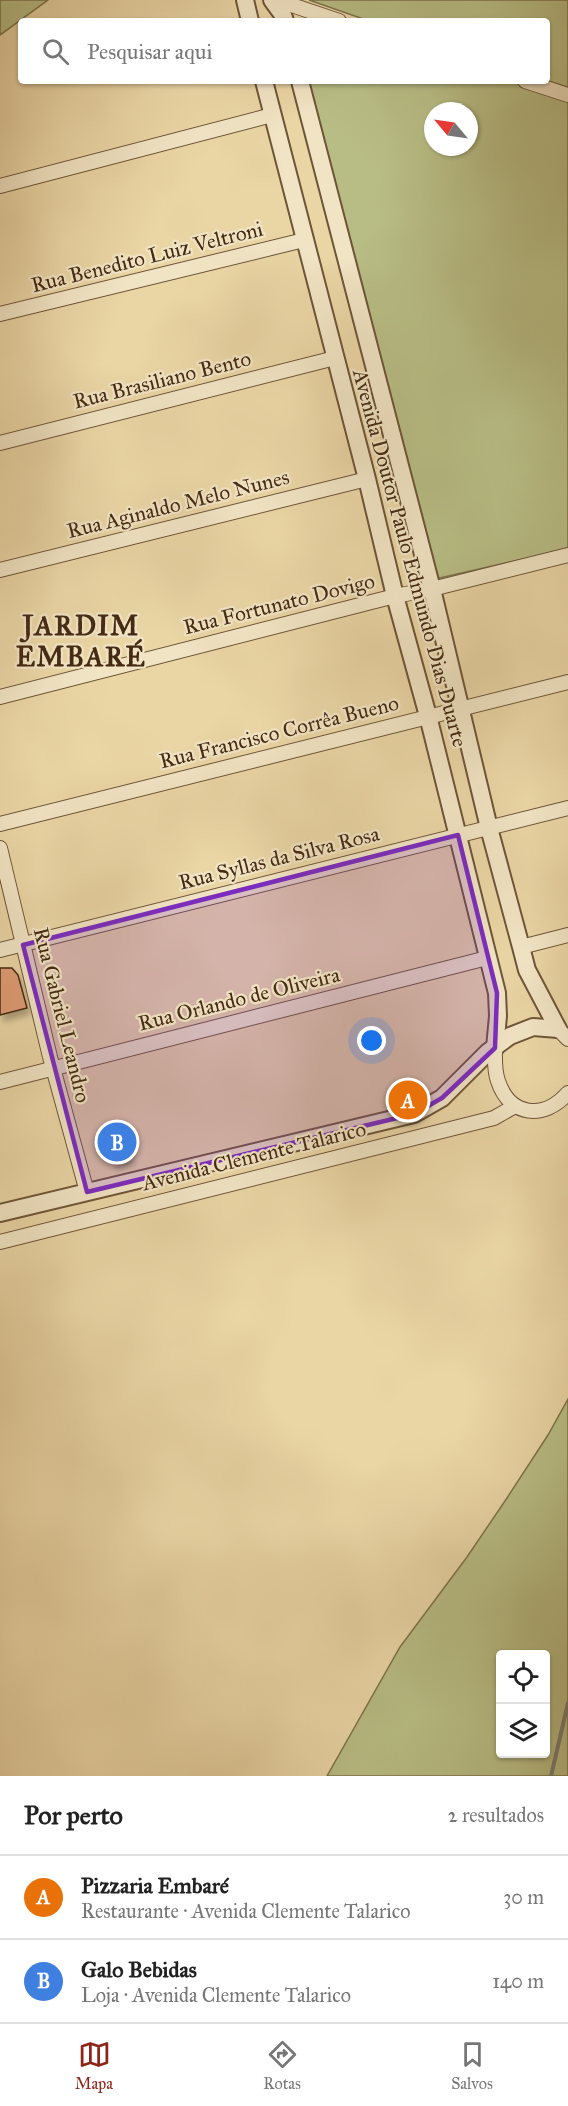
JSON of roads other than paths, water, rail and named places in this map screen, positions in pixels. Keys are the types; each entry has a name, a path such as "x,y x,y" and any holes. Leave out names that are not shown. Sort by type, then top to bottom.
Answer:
{"street":[{"path":"245,0 249,18"},
{"path":"272,0 284,18"},
{"path":"277,0 330,18"},
{"name":"Avenida Doutor Paulo Edmundo Dias Duarte","path":"265,84 497,993 498,1016 495,1048"},
{"name":"Avenida Doutor Paulo Edmundo Dias Duarte","path":"301,84 432,589 489,828 527,970 565,1032"},
{"path":"534,84 568,95"},
{"path":"0,186 272,115"},
{"name":"Rua Benedito Luiz Veltroni","path":"0,314 304,240"},
{"name":"Rua Brasiliano Bento","path":"0,443 335,358"},
{"name":"Rua Aginaldo Melo Nunes","path":"0,570 367,479"},
{"name":"Rua Fortunato Dovigo","path":"0,697 395,596 568,555"},
{"name":"Rua Francisco Corrêa Bueno","path":"0,824 568,682"},
{"name":"Rua Syllas da Silva Rosa","path":"0,951 568,808"},
{"name":"Rua Gabriel Leandro","path":"0,848 53,1068 87,1192"},
{"path":"521,947 568,935"},
{"name":"Rua Orlando de Oliveira","path":"0,1082 488,958"},
{"name":"Avenida Clemente Talarico","path":"0,1214 414,1114 442,1098 510,1036 525,1029 541,1027 565,1032"},
{"path":"495,1048 496,1073 499,1083 509,1101 516,1106 525,1110 543,1110 559,1103 568,1093"},
{"name":"Avenida Clemente Talarico","path":"0,1242 494,1118 516,1106"}],"waterway":[{"path":"551,1776 568,1703"}],"place":[{"name":"Pizzaria Embaré","path":"408,1100"},
{"name":"Galo Bebidas","path":"117,1142"}],"district":[{"name":"JARDIM EMBARÉ","path":"81,642"}]}
